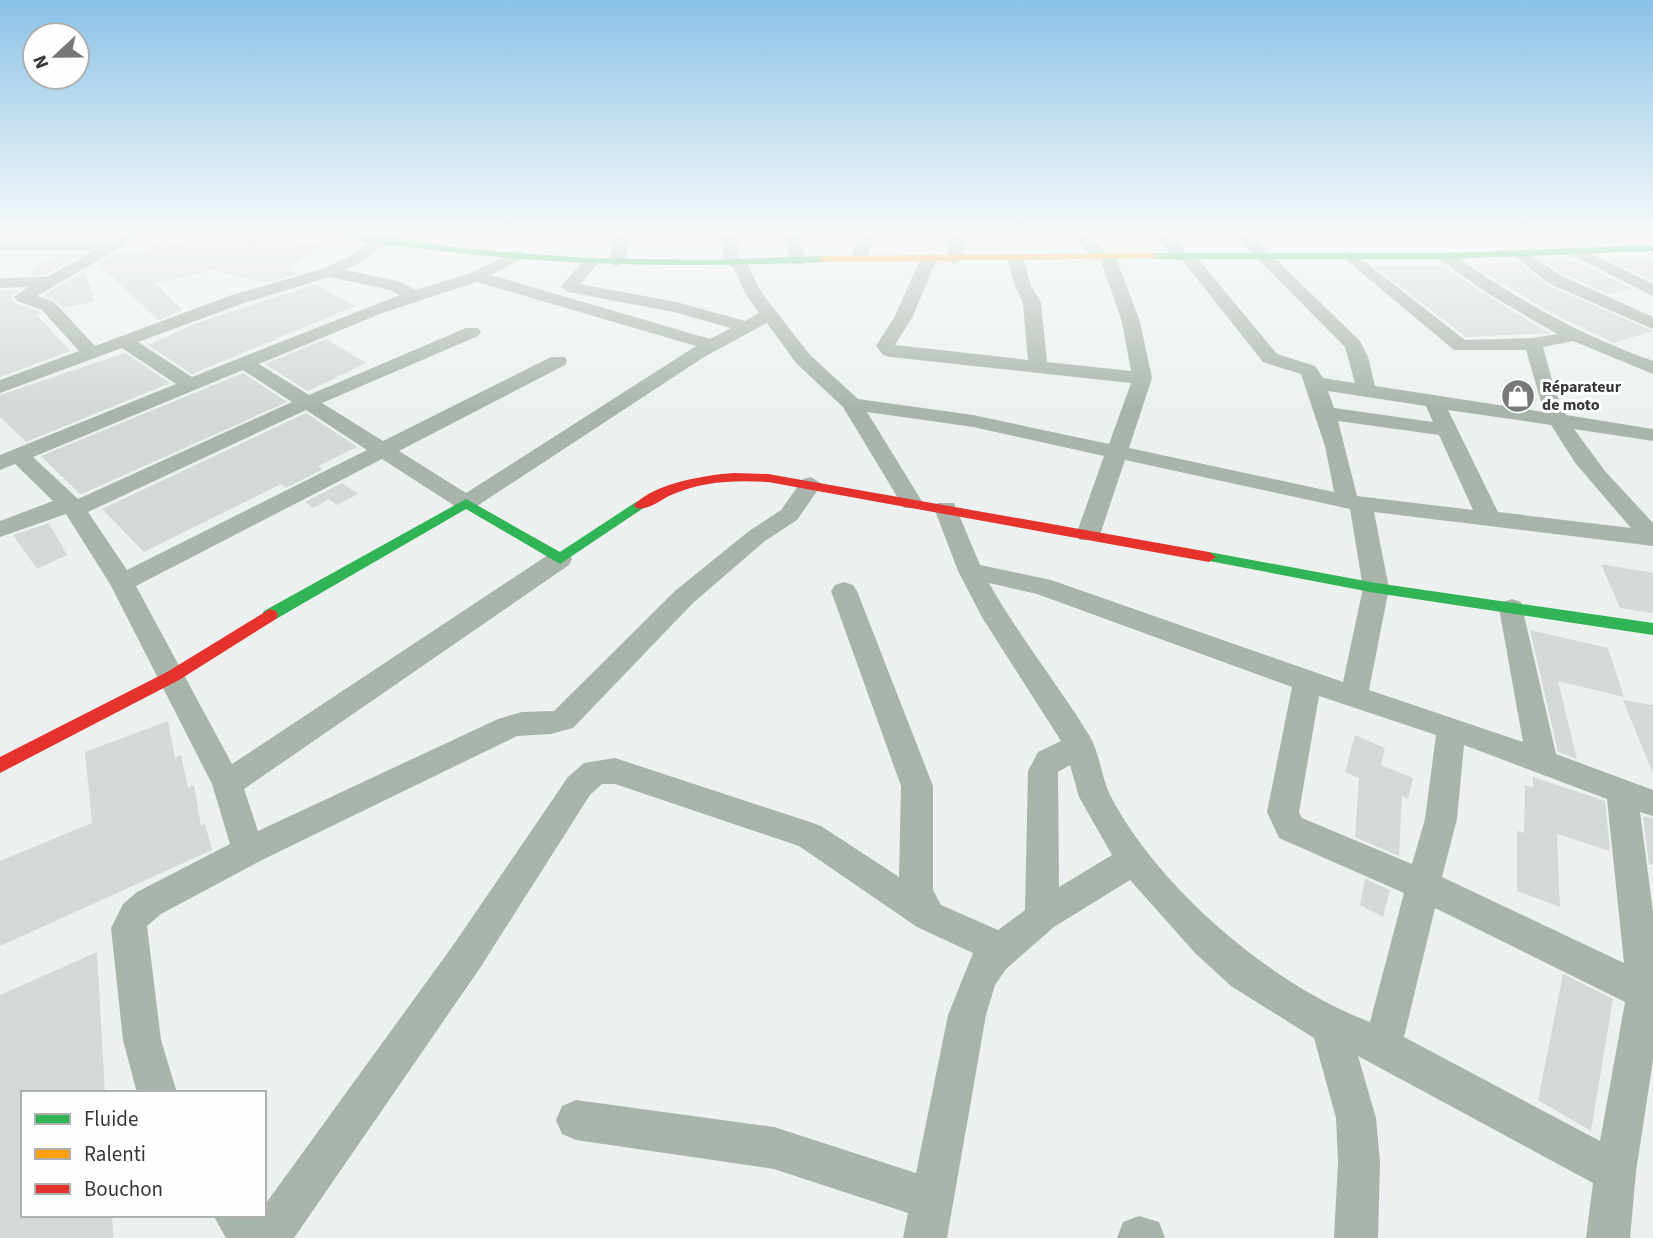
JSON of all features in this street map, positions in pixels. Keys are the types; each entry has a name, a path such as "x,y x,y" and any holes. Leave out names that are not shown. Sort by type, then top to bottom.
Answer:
{"street":[{"path":"30,293 23,297 48,306 92,354"},
{"path":"0,387 260,293"},
{"path":"408,293 417,297"},
{"path":"10,459 376,309 429,293"},
{"path":"527,293 711,345"},
{"path":"599,293 676,307 747,327"},
{"path":"754,293 803,359 852,404 873,443 912,503"},
{"path":"914,293 904,316 885,346 886,349 1142,378"},
{"path":"1026,293 1032,303 1038,365"},
{"path":"1088,535 1142,378 1131,322 1119,293"},
{"path":"1215,293 1270,358 1308,370 1316,383 1354,503 1376,588 1354,697"},
{"path":"1301,293 1353,345 1359,357 1366,391"},
{"path":"1396,293 1461,346 1534,344 1577,335"},
{"path":"1503,293 1577,335 1653,368"},
{"path":"1584,293 1653,324"},
{"path":"0,765 173,676 327,580 466,503 711,345 769,315"},
{"path":"0,529 71,506 472,332"},
{"path":"125,342 191,385"},
{"path":"852,404 973,421 1354,503 1489,518 1647,546 1653,538 1575,446 1549,404 1534,344"},
{"path":"122,583 558,361"},
{"path":"245,363 466,503 560,559"},
{"path":"1316,383 1653,435"},
{"path":"1433,399 1489,518"},
{"path":"1325,413 1449,430"},
{"path":"10,459 71,506 122,583 173,676 227,784 248,851"},
{"path":"227,784 637,509 692,481 728,476 765,477 811,484 1376,588 1653,629"},
{"path":"156,1091 142,1040 129,928 135,915 149,903 248,851 508,727 538,721 556,723 563,720 684,597 757,536 789,514 811,484"},
{"path":"946,508 970,571 996,619 1025,658 1080,746 1095,797 1133,860 1167,900 1244,974 1330,1026 1383,1046 1615,1172"},
{"path":"970,571 1042,586 1307,681 1451,728 1637,798 1649,994 1615,1172 1608,1238"},
{"path":"844,591 917,786 916,892 929,916"},
{"path":"1512,608 1542,761"},
{"path":"1307,681 1283,812 1290,828 1423,885 1649,994"},
{"path":"1383,1046 1441,819 1451,728"},
{"path":"1042,916 1043,771 1049,761 1080,746"},
{"path":"268,1238 467,956 579,786 595,772 615,771 810,836 929,916 1002,949"},
{"path":"576,1120 774,1148 928,1219 967,1015 976,984 988,963 1002,949 1030,930 1042,916 1133,860"},
{"path":"1330,1026 1356,1118 1359,1162 1356,1238"},
{"path":"237,1217 253,1238"}],"building":[{"path":"0,293 16,293 11,297 15,303 40,312 37,315 70,351 0,377"},
{"path":"92,293 95,301 63,308 55,300 43,295"},
{"path":"129,293 165,293 183,310 158,320"},
{"path":"288,293 331,293 355,306 192,374 148,345 197,323"},
{"path":"1409,293 1483,293 1549,333 1466,337"},
{"path":"1518,293 1565,293 1653,331 1614,343 1550,312"},
{"path":"326,339 366,363 308,391 265,364"},
{"path":"125,353 170,383 26,442 0,417 0,395"},
{"path":"243,373 287,402 80,494 41,456"},
{"path":"306,413 357,447 318,466 323,469 286,488 281,484 144,552 102,509"},
{"path":"342,483 358,494 337,505 329,499 313,508 305,502"},
{"path":"49,523 67,555 37,569 13,535"},
{"path":"1601,564 1653,573 1653,613 1620,608"},
{"path":"1530,630 1608,648 1624,697 1558,681 1577,759 1558,752"},
{"path":"1623,700 1653,705 1652,771"},
{"path":"168,721 175,758 181,755 188,788 194,785 201,826 205,824 212,850 0,946 0,861 92,823 85,752"},
{"path":"1355,735 1385,748 1381,765 1413,778 1408,799 1402,796 1399,856 1355,837 1359,778 1345,772"},
{"path":"1533,777 1605,801 1610,851 1557,834 1560,907 1517,891 1517,831 1524,833 1525,785 1533,788"},
{"path":"1643,816 1653,818 1653,865 1649,864"},
{"path":"1365,879 1390,890 1383,917 1360,905"},
{"path":"97,952 105,1091 21,1091 21,1217 112,1217 113,1238 0,1238 0,995"},
{"path":"1563,974 1613,999 1591,1131 1538,1100"}],"traffic: fast":[{"path":"270,615 466,503 560,559 641,505"},
{"path":"1209,557 1376,588 1653,629"}],"traffic: jam":[{"path":"641,505 671,490 702,481 734,477 768,478 1209,557"},
{"path":"0,766 173,676 270,615"}],"place":[{"name":"Réparateur de moto","path":"1518,396"}]}
